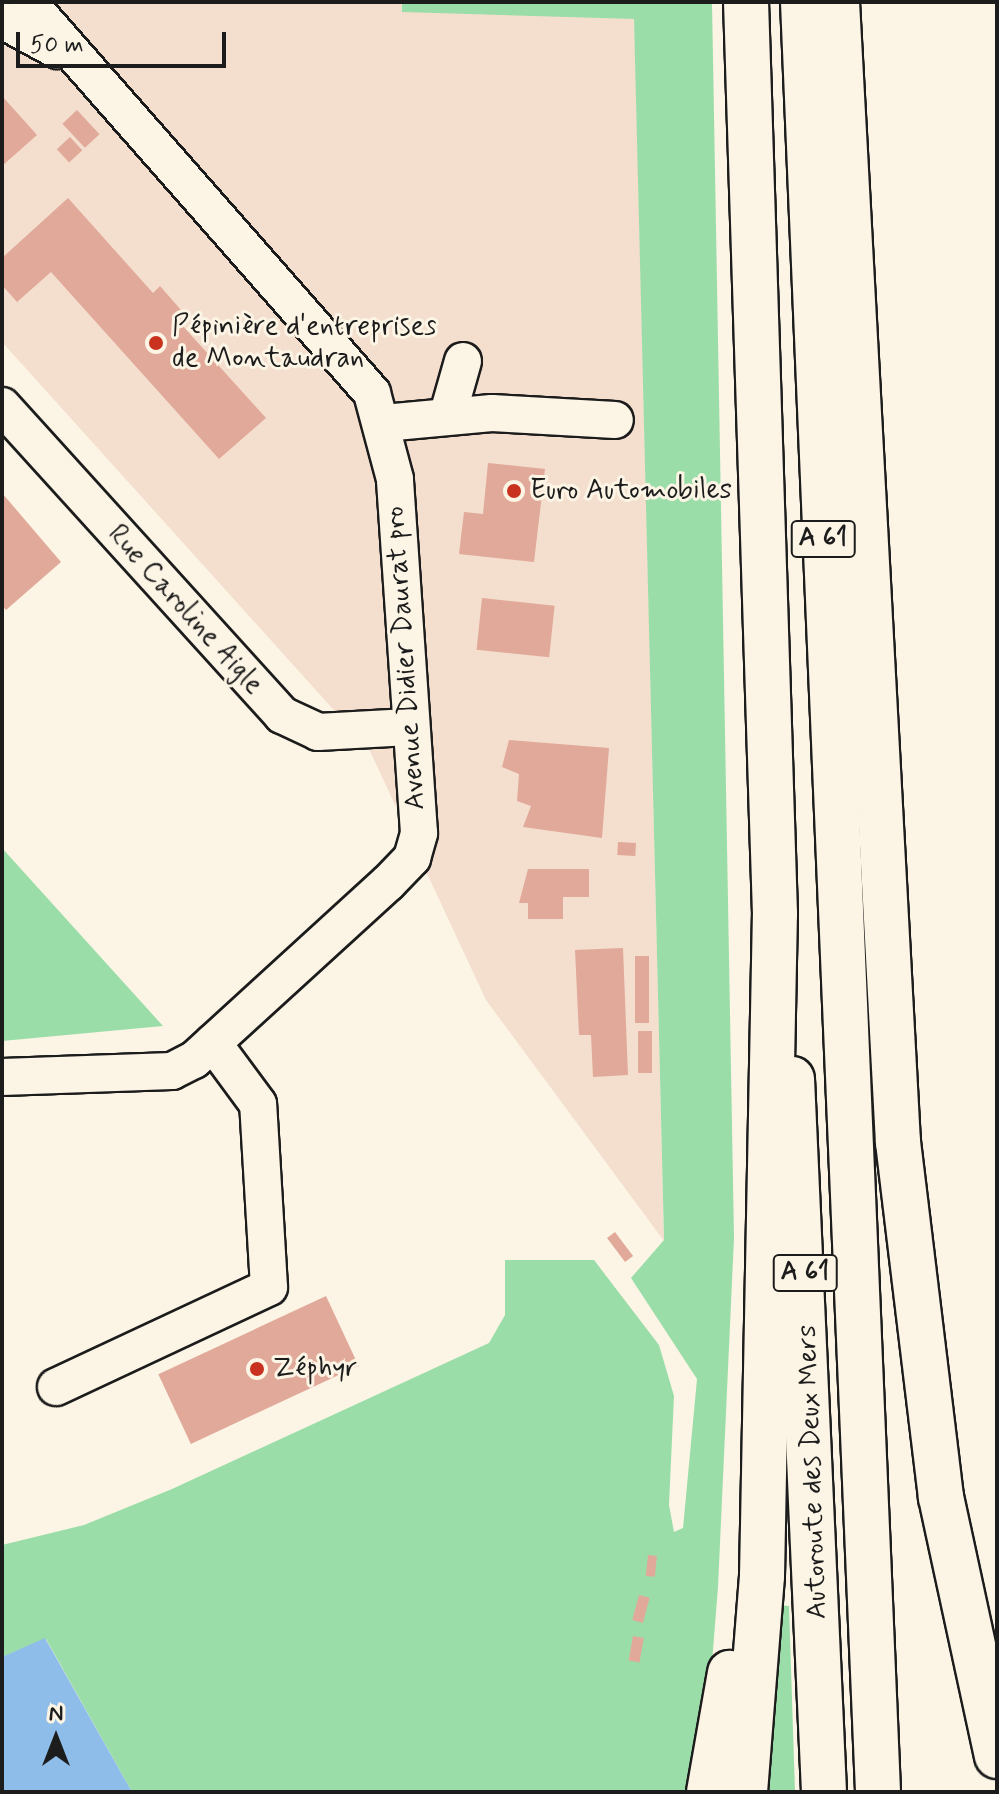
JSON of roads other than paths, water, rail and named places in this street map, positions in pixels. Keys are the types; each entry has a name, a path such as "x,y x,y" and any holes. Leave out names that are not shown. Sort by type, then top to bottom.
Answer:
{"highway":[{"name":"A 61","path":"746,2 775,914"},
{"name":"A 61","path":"803,2 878,1792"},
{"path":"837,2 898,1142 941,1497 997,1756"},
{"path":"745,1792 762,1576 762,1400 775,914"},
{"name":"Autoroute des Deux Mers","path":"775,914 801,1171 824,1792"},
{"path":"709,1792 728,1697 762,1400"}],"street":[{"name":"Avenue Didier Daurat pro","path":"2,1077 172,1071 213,1043 388,883 412,858 419,833 409,727 395,479 384,423 356,368 28,2"},
{"path":"2,20 100,82"},
{"path":"448,414 463,361"},
{"name":"Rue Caroline Aigle","path":"2,406 282,715 318,732 409,727"},
{"path":"384,423 448,414 615,420"},
{"path":"56,1387 269,1287 258,1104 213,1043"}],"water":[{"path":"45,1638 132,1792 2,1792 2,1657"}],"place":[{"name":"Pépinière d'entreprises de Montaudran","path":"156,343"},
{"name":"Euro Automobiles","path":"514,491"},
{"name":"Zéphyr","path":"257,1369"}]}
